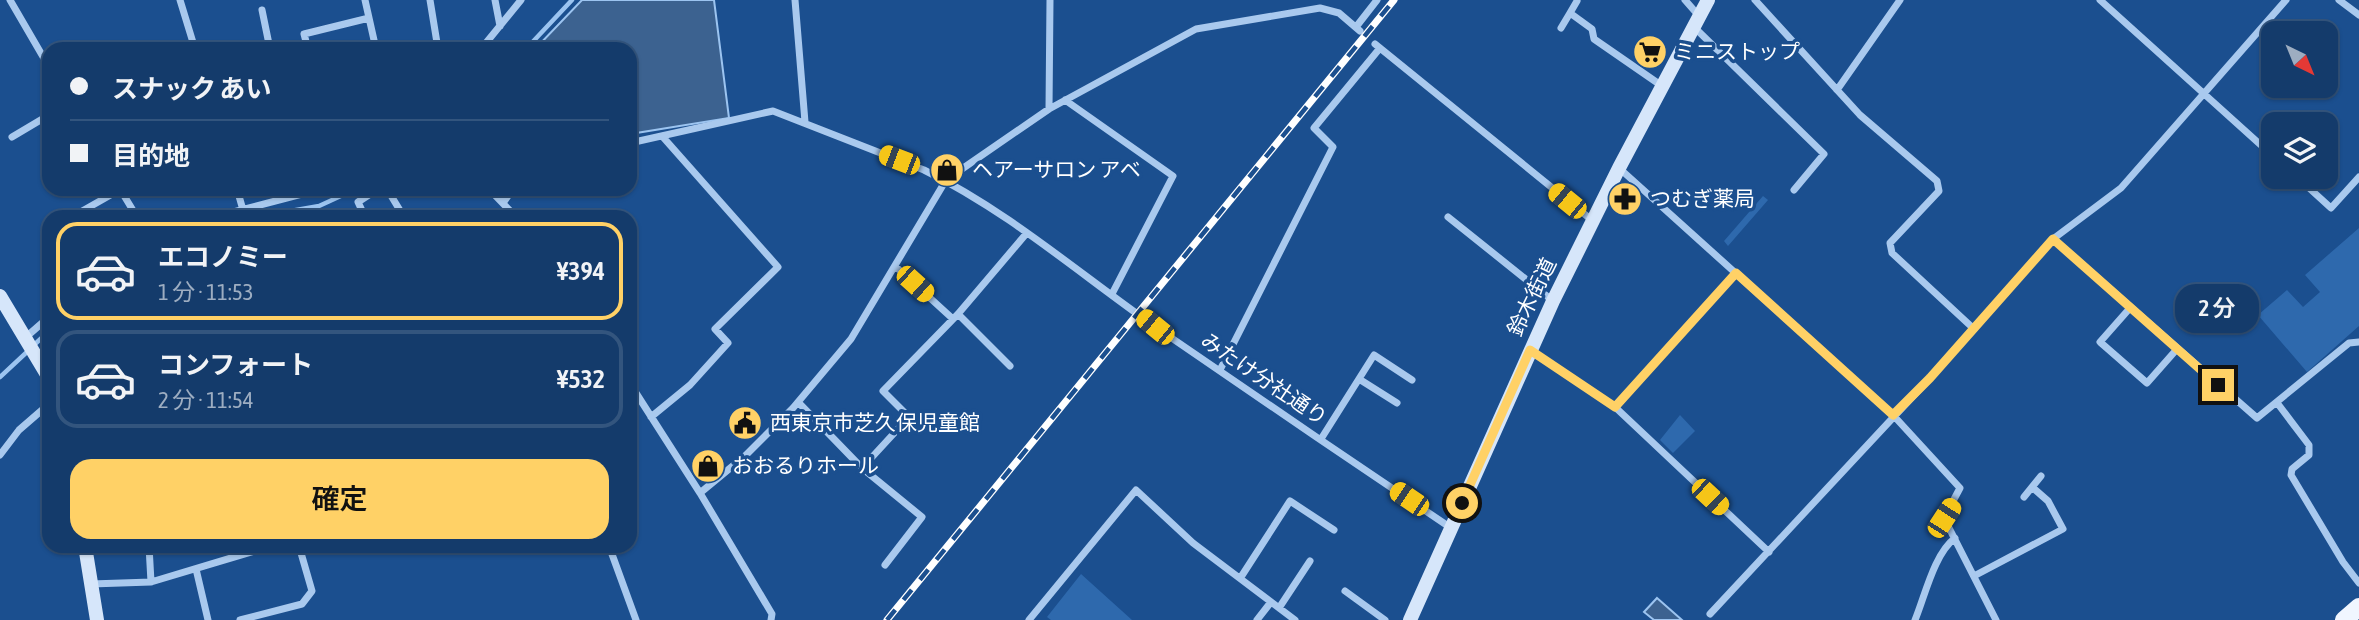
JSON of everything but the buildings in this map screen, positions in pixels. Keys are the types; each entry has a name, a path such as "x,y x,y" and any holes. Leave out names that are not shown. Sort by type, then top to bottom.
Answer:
{"main road":[{"name":"鈴木街道","path":"1412,619 1553,301 1619,168 1708,0"},
{"path":"0,296 42,365"},
{"path":"86,553 97,620"},
{"path":"2344,620 2359,607"}],"street":[{"path":"10,0 42,55"},
{"path":"180,0 193,42"},
{"path":"365,0 374,42"},
{"path":"430,0 437,42"},
{"path":"495,0 500,26"},
{"path":"487,42 521,0"},
{"path":"795,0 805,122"},
{"path":"1049,109 1050,0"},
{"path":"701,493 746,455 798,402 851,339 946,180 1049,109 1196,29 1320,8 1339,13 1358,29 1377,0"},
{"path":"1685,0 1696,21 1824,154 1794,190"},
{"path":"1837,90 1900,0"},
{"path":"2099,0 2261,145"},
{"path":"1710,614 1974,329 2053,239 2121,188 2286,0"},
{"path":"2339,0 2359,15"},
{"path":"1561,28 1577,1"},
{"path":"1757,1 1860,115 1937,181 1939,191 1890,243 1892,253 1974,329"},
{"path":"262,10 269,42"},
{"path":"1570,13 1592,29 1594,39 1662,86"},
{"path":"306,42 304,34 369,18"},
{"path":"1220,370 1333,147 1314,128 1377,46 1593,221"},
{"path":"1065,100 1173,176 1112,294"},
{"name":"みたけ分社通り","path":"637,141 773,111 946,180 1451,527"},
{"path":"12,137 42,120"},
{"path":"651,417 690,384 728,343 716,329 778,267 662,136"},
{"path":"1619,168 1893,415 1960,488 1944,518 1996,620"},
{"path":"2310,189 2331,208 2359,177"},
{"path":"83,210 108,196"},
{"path":"239,196 243,210 288,196"},
{"path":"362,210 358,202 367,196"},
{"path":"496,196 510,210"},
{"path":"503,203 508,196"},
{"path":"1448,217 1553,301"},
{"path":"862,468 909,417 883,391 956,316 1026,234"},
{"path":"2053,239 2257,418 2278,404 2349,343 2359,342"},
{"path":"895,266 956,316 1010,366"},
{"path":"1615,407 1736,273"},
{"path":"2130,308 2100,342 2109,351 2147,383 2177,349"},
{"path":"27,338 42,324"},
{"path":"1530,350 1615,407 1769,552"},
{"path":"1321,439 1374,355 1412,380"},
{"path":"1359,379 1397,403"},
{"path":"637,400 701,493 772,614 771,620"},
{"path":"798,402 862,468 922,517 885,565"},
{"path":"2278,404 2309,445 2309,455 2292,468 2291,475 2343,562 2359,583"},
{"path":"0,455 19,430 42,410"},
{"path":"2024,497 2041,477"},
{"path":"1974,576 2063,529 2048,501 2032,487"},
{"path":"1028,620 1136,490 1194,543 1241,576 1295,620"},
{"path":"1241,576 1290,501 1334,530"},
{"path":"1915,620 1948,543 1955,538"},
{"path":"149,553 151,582"},
{"path":"90,584 151,582 248,553"},
{"path":"240,620 302,604 312,591 301,553"},
{"path":"612,553 636,620"},
{"path":"1279,608 1310,561"},
{"path":"196,569 208,620"},
{"path":"1345,591 1385,620"},
{"path":"1257,620 1271,602"}],"shaded area":[{"path":"582,0 714,0 729,118 637,133 637,42 542,42"},
{"path":"1763,196 1768,200 1728,246 1724,241"},
{"path":"2359,228 2359,326 2307,372 2258,315 2287,290 2303,307 2320,292 2305,275"},
{"path":"1680,415 1695,431 1673,453 1660,440"},
{"path":"1081,574 1132,620 1051,620 1047,617"},
{"path":"1657,598 1682,620 1654,620 1644,612"}],"waterway":[{"path":"533,42 572,0"},
{"path":"296,210 319,206 341,196"},
{"path":"34,345 42,338"},
{"path":"0,377 28,351"}],"railway":[{"path":"887,620 1394,0"}],"place":[{"name":"ミニストップ","path":"1650,52"},
{"name":"ヘアーサロン アベ","path":"947,170"},
{"name":"つむぎ薬局","path":"1625,199"},
{"name":"西東京市芝久保児童館","path":"745,423"},
{"name":"おおるりホール","path":"708,466"}],"route":[{"path":"1462,503 1530,350 1615,407 1736,273 1893,415 1930,378 2053,239 2218,385"}]}
